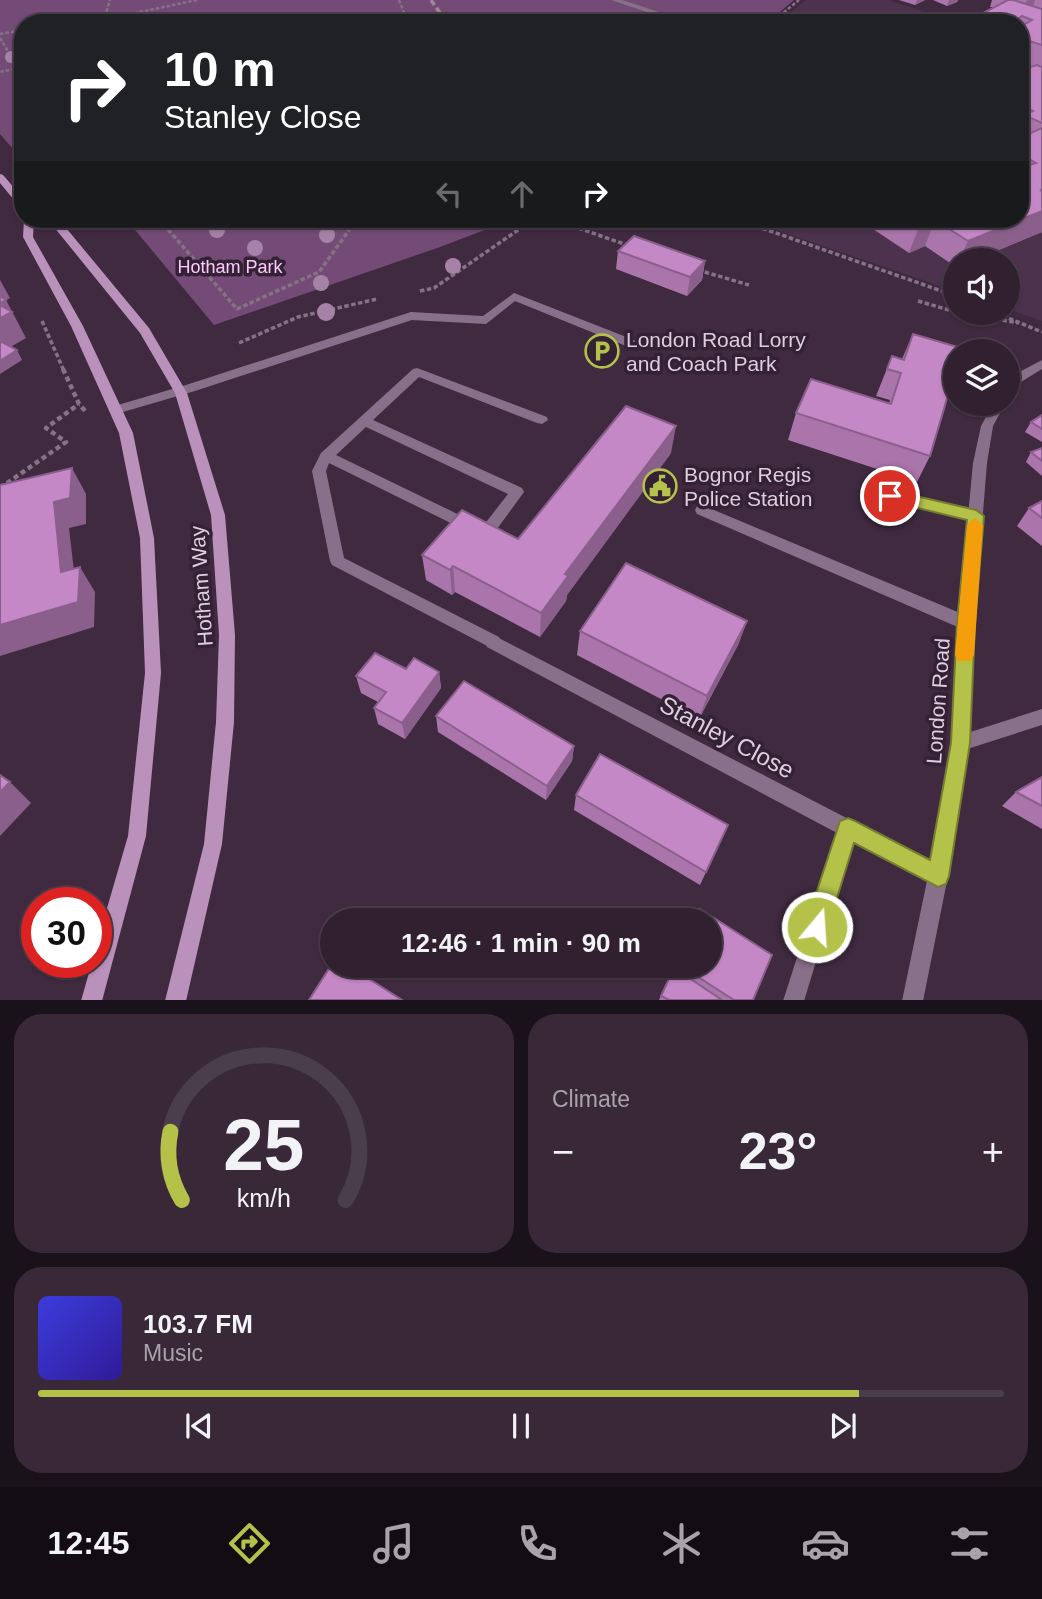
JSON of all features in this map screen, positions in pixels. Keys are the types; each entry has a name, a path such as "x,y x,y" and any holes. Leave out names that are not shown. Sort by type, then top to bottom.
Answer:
{"main road":[{"path":"1,180 14,194"},
{"path":"28,228 28,237 76,326 126,433 147,538 153,673 137,836 91,1000"},
{"name":"Hotham Way","path":"60,228 145,331 181,393 218,515 227,635 225,722 213,844 175,1000"}],"street":[{"path":"615,0 659,14"},
{"path":"116,410 181,393 354,332 411,316 486,320 514,296 630,343"},
{"path":"1020,377 1042,364"},
{"path":"363,420 517,492 492,525 475,529 326,456 363,420 417,372 542,420"},
{"name":"London Road","path":"912,1000 938,876 961,743 966,623 976,516 987,426 992,416"},
{"name":"Stanley Close","path":"326,456 319,471 337,561 938,876"},
{"path":"890,496 976,516"},
{"path":"702,510 966,623"},
{"path":"961,743 1042,717"},
{"path":"793,1000 848,829"}],"path":[{"path":"134,14 197,0"},
{"path":"782,14 799,0"},
{"path":"0,36 14,61"},
{"path":"167,228 237,309 319,272 351,228"},
{"path":"413,292 434,288 521,228"},
{"path":"578,228 637,249"},
{"path":"762,228 943,291"},
{"path":"686,266 749,285"},
{"path":"239,343 298,317 378,299"},
{"path":"918,301 943,308"},
{"path":"1020,324 1042,332"},
{"path":"0,488 66,442 46,428 79,404"}],"shaded area":[{"path":"806,0 888,0 931,14 789,14"},
{"path":"1042,81 1042,321 1020,313 1020,248 943,248 943,287 770,228 1029,228 1029,163"}],"green space":[{"path":"0,0 794,0 778,14 14,14 14,150 0,134"},
{"name":"Hotham Park","path":"133,228 490,228 440,247 214,325"}],"building":[{"path":"1008,0 1042,9 1042,45 1029,41 1029,22 1032,20 1029,19 1029,14 981,14"},
{"path":"1037,65 1042,67 1042,123 1029,117 1029,113 1033,111 1029,109 1029,67"},
{"path":"1042,128 1042,211 1029,216 1029,165 1036,163 1029,159 1029,132"},
{"path":"948,228 1000,228 968,241"},
{"path":"634,236 705,261 690,277 618,251"},
{"path":"0,305 12,312 0,318"},
{"path":"913,334 943,343 943,412 930,456 796,413 811,379 891,404 901,373 887,369 892,356 904,360"},
{"path":"0,341 17,350 0,361"},
{"path":"626,406 676,426 565,574 568,576 541,613 453,566 450,570 422,555 462,510 518,539"},
{"path":"1042,415 1042,429 1031,422"},
{"path":"1042,448 1042,461 1031,452"},
{"path":"72,468 70,498 54,502 61,572 80,567 78,602 0,625 0,485"},
{"path":"1042,501 1042,518 1029,508"},
{"path":"626,563 747,621 707,696 580,631"},
{"path":"375,653 406,669 414,658 439,672 402,723 374,708 386,692 356,676"},
{"path":"464,681 574,746 547,786 436,716"},
{"path":"600,754 728,825 706,872 576,795"},
{"path":"0,775 10,782 0,792"},
{"path":"1042,777 1042,806 1016,792"},
{"path":"722,923 772,955 753,1000 734,1000 700,978 722,978"},
{"path":"323,978 368,978 402,1000 309,1000"},
{"path":"669,978 689,978 722,1000 669,1000 661,996"}],"railway":[{"path":"431,0 441,14"}],"slow traffic":[{"path":"965,655 975,525"}],"place":[{"name":"London Road Lorry and Coach Park","path":"602,351"},
{"name":"Bognor Regis Police Station","path":"660,486"}],"route":[{"path":"817,927 848,829 938,876 961,743 966,623 976,516 890,496"}]}
